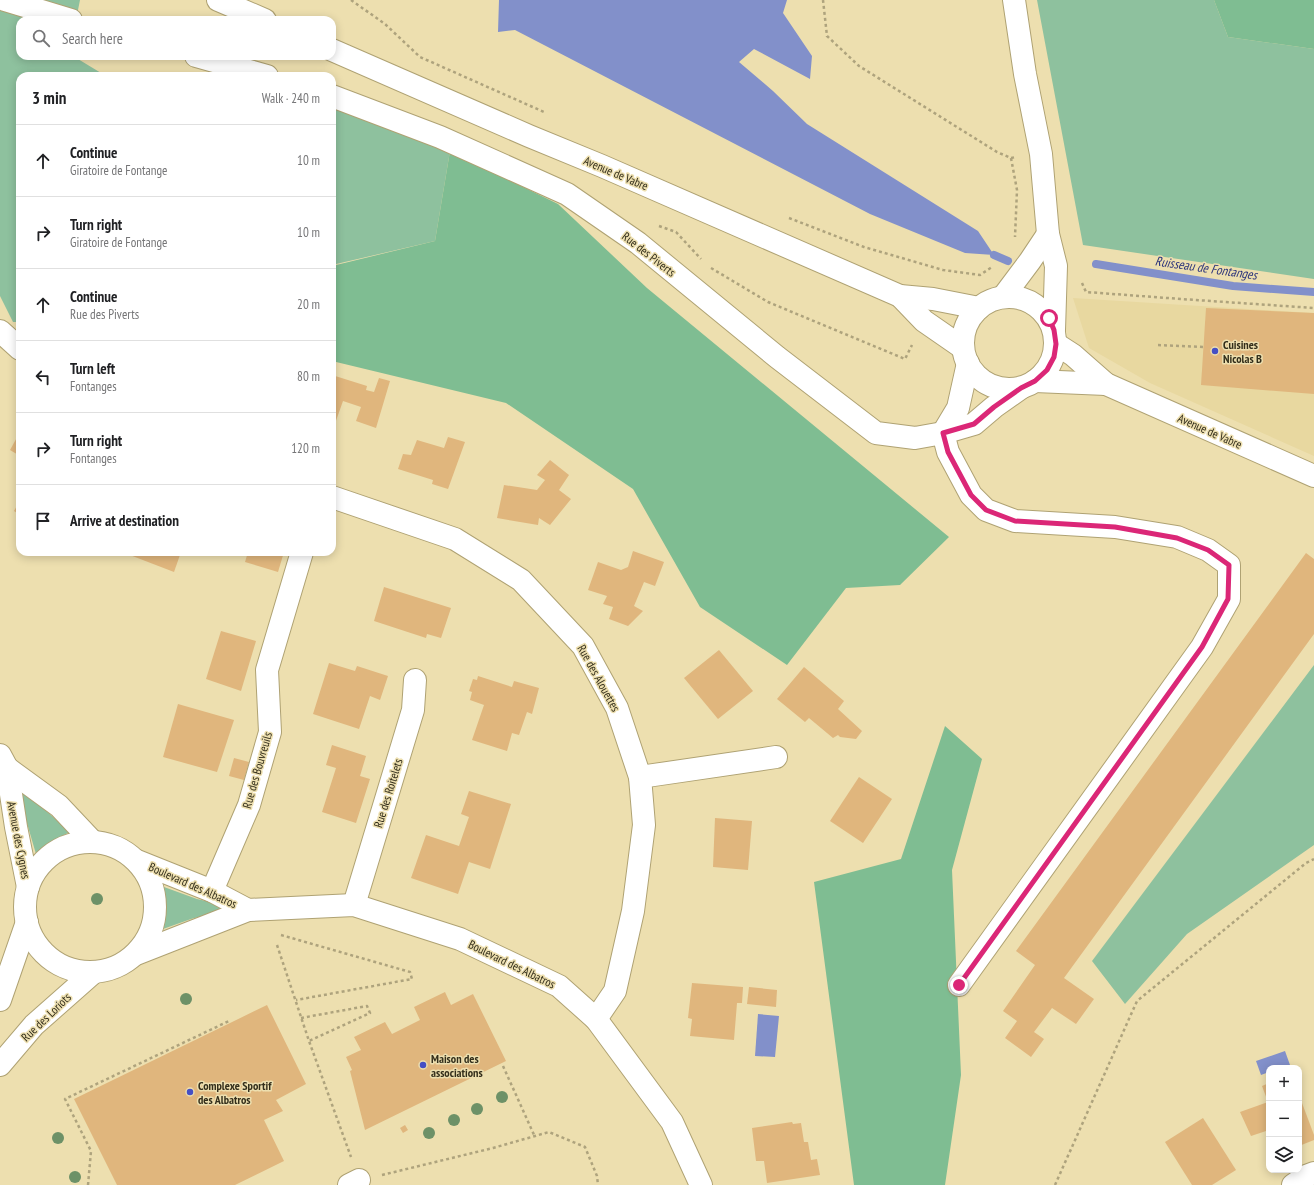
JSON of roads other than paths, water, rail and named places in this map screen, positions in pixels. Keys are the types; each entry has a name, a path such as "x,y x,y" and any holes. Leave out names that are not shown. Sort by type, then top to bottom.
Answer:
{"street":[{"path":"5,0 58,16"},
{"path":"218,0 256,16"},
{"path":"966,356 977,376 990,385 1005,389 1028,385 1047,370 1054,357 1056,266 1048,234 1041,154 1025,74 1014,0"},
{"name":"Avenue de Vabre","path":"336,52 900,296 933,299 979,308"},
{"path":"210,60 253,72"},
{"name":"Rue des Piverts","path":"336,98 440,137 567,194 638,243 777,357 876,433 915,438 943,433 974,424 994,407 1028,385"},
{"path":"1003,297 1048,234"},
{"name":"Avenue de Vabre","path":"900,296 924,321 966,356"},
{"path":"959,985 1202,647 1228,599 1229,565 1208,550 1177,538 1115,527 1015,521 986,510 971,495 948,452 943,433 958,408 966,356 964,332 971,318 979,308 990,301 1003,297 1016,297 1029,301 1040,308 1049,318 1055,337"},
{"path":"0,331 16,345"},
{"name":"Avenue de Vabre","path":"1055,337 1106,384 1314,476"},
{"name":"Avenue de Vabre","path":"1028,385 1106,384"},
{"name":"Rue des Alouettes","path":"336,498 455,539 521,580 583,646 617,708 640,778 644,825 633,912 615,991 596,1018"},
{"name":"Rue des Bouvreuils","path":"212,891 249,805 270,732 267,670 301,556"},
{"name":"Rue des Roitelets","path":"354,904 413,710 414,680"},
{"path":"640,778 776,757"},
{"name":"Avenue des Cygnes","path":"4,762 59,806 92,841"},
{"name":"Avenue des Cygnes","path":"4,762 28,887"},
{"path":"92,841 109,844 124,850 137,861 147,874 154,890 156,907 154,924 147,940 136,954 124,963 110,969 94,972 79,971 64,967 51,959 40,949 32,936 27,922 25,904 28,887 35,872 46,859 60,849 76,843 92,841"},
{"name":"Boulevard des Albatros","path":"137,861 212,891 248,910"},
{"name":"Boulevard des Albatros","path":"136,954 248,910 354,904 460,939 559,986 596,1018 672,1122 701,1185"},
{"path":"0,1000 27,922"},
{"name":"Rue des Loriots","path":"0,1065 34,1025 94,972"},
{"path":"1293,1185 1306,1176 1314,1173"}],"water":[{"path":"499,0 787,0 783,13 812,56 810,79 754,49 739,62 773,91 807,124 978,231 994,255 965,253 870,214 515,30 498,32"},
{"path":"758,1014 779,1016 775,1057 755,1056"},
{"path":"1285,1051 1290,1065 1266,1065 1266,1073 1261,1075 1256,1061"}],"waterway":[{"name":"Ruisseau de Fontanges","path":"994,255 1008,261"},
{"name":"Ruisseau de Fontanges","path":"1096,264 1233,286 1314,292"}],"place":[{"name":"Cuisines Nicolas B","path":"1215,351"},
{"name":"Maison des associations","path":"423,1065"},
{"name":"Complexe Sportif des Albatros","path":"190,1092"}]}
